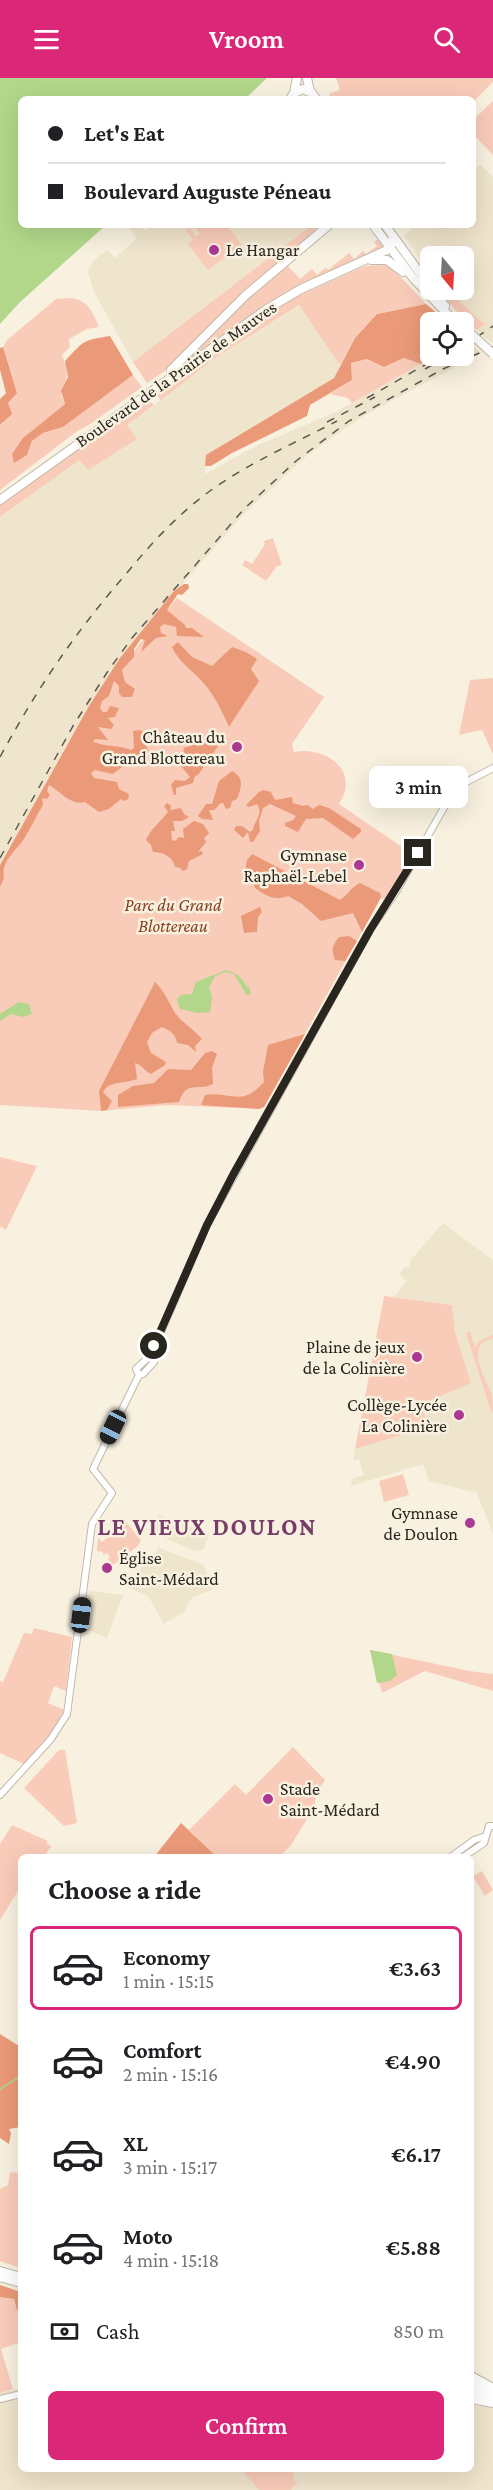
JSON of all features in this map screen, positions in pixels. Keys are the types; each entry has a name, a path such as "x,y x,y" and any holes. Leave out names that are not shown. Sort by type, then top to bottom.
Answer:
{"main road":[{"path":"292,96 297,78"},
{"path":"308,78 310,91 314,96"},
{"path":"292,96 303,89 310,91"},
{"name":"Boulevard de la Prairie de Mauves","path":"155,385 184,360 246,295 325,228"},
{"path":"375,228 400,262 445,312"},
{"path":"387,229 389,248"},
{"path":"387,229 420,273"},
{"name":"Boulevard de la Prairie de Mauves","path":"0,494 155,385 288,296 389,248"},
{"name":"Boulevard de la Prairie de Mauves","path":"361,263 376,259 392,262 427,299 439,306"},
{"path":"400,262 411,261"},
{"path":"441,300 451,312"},
{"path":"474,336 493,354"},
{"name":"Boulevard de la Prairie de Mauves","path":"0,500 138,397"},
{"path":"0,2271 18,2276"},
{"path":"0,2277 18,2282"},
{"path":"474,2378 493,2390"},
{"path":"474,2386 493,2390"},
{"path":"474,2393 493,2401"},
{"path":"474,2399 493,2401"}],"street":[{"path":"0,1795 51,1740 68,1714 92,1524 112,1493 93,1469 141,1370 149,1360 207,1225 370,930 396,892 455,788 493,768"},
{"path":"468,1854 484,1843 489,1826 493,1826"},
{"path":"455,1854 474,1840 486,1836"},
{"path":"0,2399 18,2395"}],"shaded area":[{"path":"0,78 267,78 248,96 18,96 18,228 103,228 19,303 0,324"},
{"path":"480,164 493,177 493,344 477,330 486,323 481,322 474,315 474,312 471,312 458,300 474,300 474,246 420,246 420,259 404,236 413,228 476,228 476,168"},
{"path":"129,228 144,228 146,231 149,228 308,228 133,362 94,292 88,272 93,261 107,250 115,258 137,238"},
{"path":"426,304 435,312 420,312 420,364 404,358 384,367 367,359 351,363 352,380 310,405 307,416 232,453 211,466 205,466 206,455 334,378 355,338 377,314"},
{"path":"300,305 340,365 334,378 206,455 205,474 256,446 336,412 420,365 457,366 360,418 305,457 243,515 149,622 115,666 72,735 0,864 0,517 215,358"},
{"path":"110,336 133,375 63,427 43,433 32,441 27,455 14,463 12,454 23,438 65,404 61,391 68,377 65,361 84,342"},
{"path":"3,347 17,393 8,403 12,414 0,425 0,399 6,393 0,370 0,348"},
{"path":"474,347 481,353 474,357"},
{"path":"188,584 189,588 182,595 178,594 167,610 186,628 192,628 204,637 177,636 176,627 164,624 160,627 161,633 168,636 156,638 141,652 145,640 141,639 134,649 134,657 122,670 125,682 135,689 132,697 122,697 119,693 119,686 114,681 109,696 102,701 100,708 103,712 107,712 110,706 119,708 115,717 108,718 114,725 111,729 98,727 108,740 95,739 93,742 131,750 134,748 133,731 141,730 147,735 144,742 149,752 141,757 129,754 126,764 113,774 95,770 91,773 94,778 117,782 119,789 129,794 128,799 124,801 121,799 109,809 99,812 85,802 71,800 49,785 47,791 50,795 47,799 42,798 43,805 29,831 4,867 4,878 0,887 0,865 89,706 120,658 174,591"},
{"path":"178,642 192,657 212,666 232,647 257,659 251,669 259,681 229,727 208,689 174,652 172,647"},
{"path":"203,741 218,746 203,762 205,765 195,776 193,783 176,788 176,795 174,795 171,785 175,780 185,781 190,777 181,766 184,748"},
{"path":"232,771 239,776 241,783 237,799 232,801 230,808 226,809 221,803 214,810 209,810 213,820 202,819 198,816 206,804 212,804 219,781"},
{"path":"263,790 271,792 275,800 292,797 293,803 308,805 313,809 319,805 329,808 361,829 361,832 353,839 323,818 306,819 298,832 285,826 285,823 296,816 270,804 263,808 259,821 260,831 253,842 250,842 248,832 243,838 234,830 236,826 242,826 250,832 253,830 259,808 257,804 249,807 246,805"},
{"path":"167,803 171,806 170,810 181,808 189,817 182,821 173,821 175,831 171,831 172,840 175,841 179,837 184,838 183,829 194,821 203,824 209,833 204,838 206,842 198,852 202,851 203,854 189,861 187,869 183,871 175,867 167,856 153,852 146,840 168,812 164,806"},
{"path":"252,854 340,900 360,883 380,893 381,897 362,932 353,913 321,921 302,904 288,896 270,897 255,888 253,882 244,876 247,860"},
{"path":"260,907 262,912 258,917 257,932 244,933 241,916"},
{"path":"349,936 357,941 345,961 335,960 333,948 335,943 339,937"},
{"path":"226,970 233,973 241,978 250,988 250,995 246,994 234,974 225,972 215,976 209,987 212,997 210,1012 198,1013 180,1009 177,1000 182,995 192,994 196,982"},
{"path":"155,982 180,1019 202,1039 195,1046 196,1052 188,1045 177,1043 174,1035 165,1028 162,1027 152,1033 147,1042 151,1053 166,1062 165,1065 151,1074 135,1063 137,1079 106,1088 103,1092 112,1101 107,1110 101,1111 99,1091"},
{"path":"19,1002 29,1004 32,1014 24,1017 11,1014 0,1021 0,1014"},
{"path":"305,1034 264,1107 259,1109 201,1105 205,1095 236,1097 256,1090 264,1082 263,1072 268,1045"},
{"path":"212,1051 217,1054 212,1068 213,1084 189,1088 179,1102 118,1107 118,1095 133,1086 154,1083 168,1069 191,1070 205,1053"},
{"name":"Collège-Lycée La Colinière","path":"443,1223 493,1260 493,1534 477,1493 429,1481 423,1464 351,1486 352,1479 364,1475 359,1459 354,1460 355,1449 428,1427 422,1404 471,1383 455,1332 452,1305 394,1297 406,1281 399,1274 405,1267 408,1268 411,1264 409,1262"},
{"path":"159,1515 209,1534 203,1550 196,1551 148,1531"},
{"path":"159,1548 204,1565 212,1590 192,1597 184,1612 164,1624 148,1596 125,1586"},
{"path":"89,1591 123,1595 107,1638 85,1629"},
{"path":"370,1650 392,1654 397,1675 390,1681 377,1683"},
{"path":"181,1823 214,1854 156,1854"},
{"path":"0,2034 18,2045 18,2128 9,2129 11,2133 9,2144 0,2138"},
{"path":"0,2285 18,2291 18,2310 14,2299 0,2297"},
{"path":"18,2389 18,2472 474,2472 474,2405 493,2408 493,2490 0,2490 0,2393"}],"green space":[{"path":"336,78 493,78 493,82 476,99 476,96 330,96 330,93 340,90"},
{"path":"493,101 493,155 476,137 476,117"},
{"name":"Le Hangar","path":"190,228 196,237 200,234 196,228 229,228 242,245 208,270 188,244 193,240 186,231"},
{"path":"308,228 317,228 175,364 147,383 133,362"},
{"path":"378,239 384,248 292,290 192,356 237,308 288,266 300,279 312,269 317,275 326,267 328,270 349,253 354,259 363,251 366,254 377,246 374,242"},
{"path":"385,265 395,271 426,304 377,314 355,338 340,365 299,305 215,358 161,400 155,393 293,298 365,266"},
{"path":"71,298 86,304 99,327 87,329 69,339 70,347 62,355 67,371 61,395 65,404 23,438 27,455 32,441 43,433 63,427 133,375 142,387 76,432 0,490 0,425 3,424 8,403 17,393 3,347 7,340 56,299"},
{"path":"447,300 458,300 471,312 457,312"},
{"path":"474,315 481,322 486,323 477,330 474,328"},
{"path":"404,358 420,364 352,403 348,398 330,394 352,380 351,363 367,359 384,367"},
{"path":"148,398 154,405 127,425 137,439 88,470 79,460 0,517 0,504"},
{"path":"273,538 282,565 277,566 266,581 242,565 245,560 252,564 265,544 264,541"},
{"name":"Parc du Grand Blottereau","path":"177,598 324,697 292,744 294,752 318,753 337,763 346,781 345,792 339,804 408,851 405,859 408,863 388,899 381,898 264,1107 259,1109 167,1105 101,1111 0,1105 0,874 75,735 115,674"},
{"path":"493,678 493,754 482,730 459,735 470,680"},
{"path":"0,1157 37,1166 6,1230 0,1226"},
{"name":"Plaine de jeux de la Colinière","path":"384,1296 452,1305 455,1332 471,1383 422,1404 428,1427 355,1449"},
{"path":"470,1331 475,1348 479,1341 493,1335 493,1338 481,1343 478,1356 481,1370 492,1395 492,1414 466,1333"},
{"path":"403,1474 409,1495 384,1502 379,1481"},
{"path":"126,1522 141,1540 138,1546 113,1565 107,1553 103,1555 103,1552 97,1551 98,1538 102,1542"},
{"path":"34,1628 72,1637 66,1691 54,1686 48,1703 64,1710 52,1732 24,1764 0,1753 0,1681 3,1682 24,1633 32,1634"},
{"path":"370,1650 493,1674 493,1691 425,1671 382,1693"},
{"name":"Stade Saint-Médard","path":"293,1747 325,1780 316,1794 314,1808 291,1845 282,1854 214,1854 189,1830 235,1784 246,1795"},
{"path":"59,1750 65,1750 77,1823 64,1826 24,1788"},
{"path":"12,1825 48,1841 46,1843 51,1846 46,1854 18,1854 18,1891 0,1920 0,1844"},
{"path":"482,1871 493,1890 485,1896 474,1875"},
{"path":"10,2172 18,2173 18,2267 0,2261 0,2189 8,2185"},
{"path":"0,2297 14,2299 18,2309 18,2343 1,2349 13,2389 0,2393"},
{"path":"244,2472 292,2472 294,2481 298,2482 291,2490 259,2490"}],"waterway":[{"path":"0,2089 18,2078"}],"railway":[{"path":"474,339 493,326"},
{"path":"0,858 73,726 108,671 132,638 244,509 296,461 349,421 443,369 493,347"},
{"path":"367,398 423,366"},
{"path":"425,369 430,366"},
{"path":"327,422 375,397"},
{"path":"0,757 28,707 73,640 107,596 168,527 204,495 231,477 337,421"}],"place":[{"name":"Le Hangar","path":"214,250"},
{"name":"Château du Grand Blottereau","path":"237,747"},
{"name":"Gymnase Raphaël-Lebel","path":"359,865"},
{"name":"Plaine de jeux de la Colinière","path":"417,1357"},
{"name":"Collège-Lycée La Colinière","path":"459,1415"},
{"name":"Gymnase de Doulon","path":"470,1523"},
{"name":"Église Saint-Médard","path":"107,1568"},
{"name":"Stade Saint-Médard","path":"268,1799"}],"district":[{"name":"LE VIEUX DOULON","path":"207,1527"}],"route":[{"path":"154,1346 207,1225 233,1175 370,930 396,892 418,853"}]}
